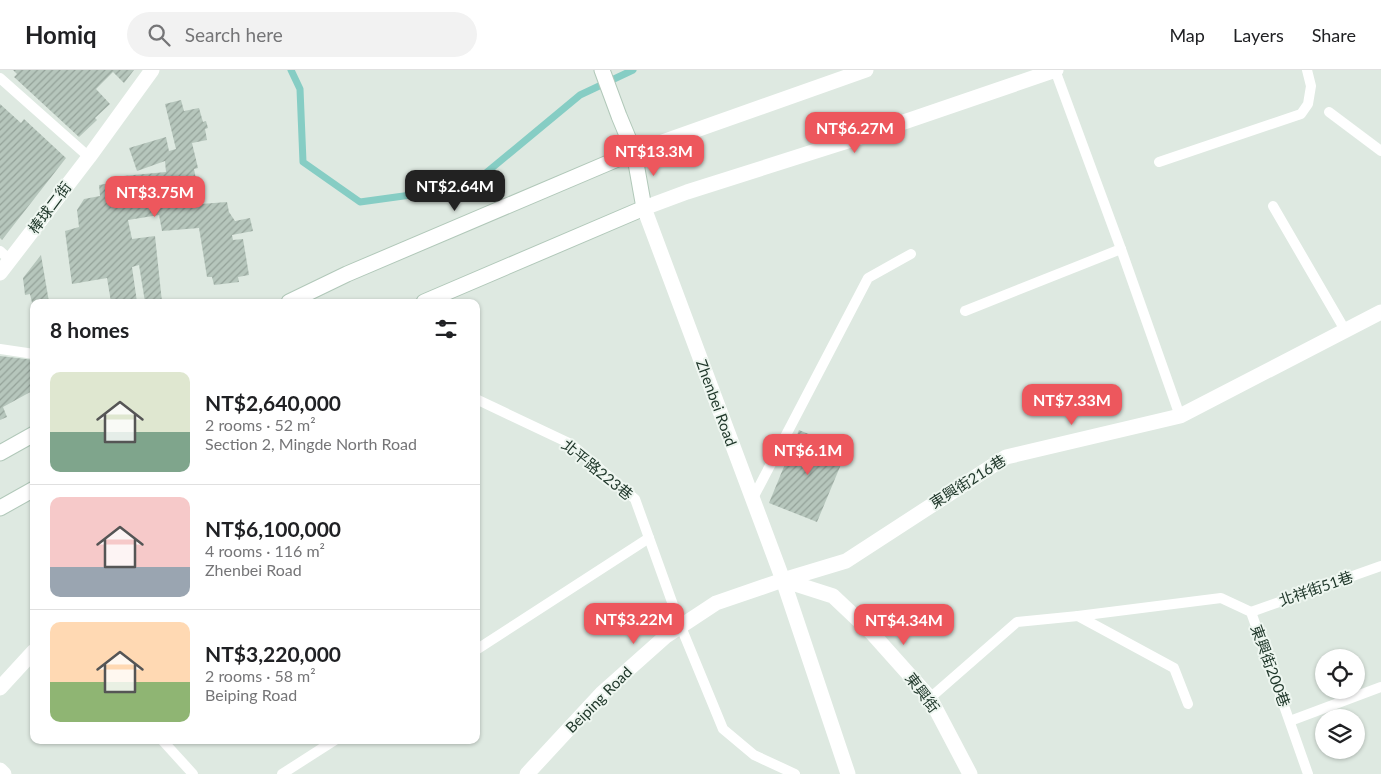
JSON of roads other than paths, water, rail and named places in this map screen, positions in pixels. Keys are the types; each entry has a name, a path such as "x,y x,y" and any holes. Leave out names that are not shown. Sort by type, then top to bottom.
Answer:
{"street":[{"name":"棒球二街","path":"0,273 5,255 88,157 152,70"},
{"name":"Zhenbei Road","path":"602,70 634,152 644,208 783,580 848,774"},
{"path":"295,299 347,274 634,152 866,70"},
{"path":"431,299 644,208 687,192 1055,70"},
{"name":"東興街216巷","path":"783,580 846,561 1006,457 1180,416 1381,312"},
{"path":"0,453 30,436"},
{"path":"0,508 30,491"},
{"name":"Beiping Road","path":"527,774 602,693 666,636 716,603 783,580"},
{"name":"東興街","path":"783,580 833,596 871,632 930,698 970,774"},
{"path":"0,688 30,655"},
{"path":"0,770 4,774"}],"lane":[{"path":"1055,70 1180,416"},
{"path":"1160,162 1300,114 1308,104 1311,86 1307,70"},
{"path":"0,78 88,157"},
{"path":"1329,112 1381,151"},
{"path":"1273,206 1345,330"},
{"path":"965,311 1121,249"},
{"path":"752,500 868,278 911,254"},
{"path":"0,349 30,353"},
{"name":"北平路223巷","path":"480,401 571,444 635,499 681,627 723,729 754,755 795,774"},
{"path":"480,646 649,538"},
{"name":"北祥街51巷","path":"1250,612 1381,566"},
{"name":"東興街200巷","path":"930,698 1018,622 1221,598 1250,612 1308,774"},
{"path":"1078,616 1174,668 1188,704"},
{"path":"1290,721 1381,687"},
{"path":"166,744 193,774"},
{"path":"282,774 329,744"}],"waterway":[{"path":"291,70 300,89 303,162 360,202 469,187 580,95 633,70"}]}
